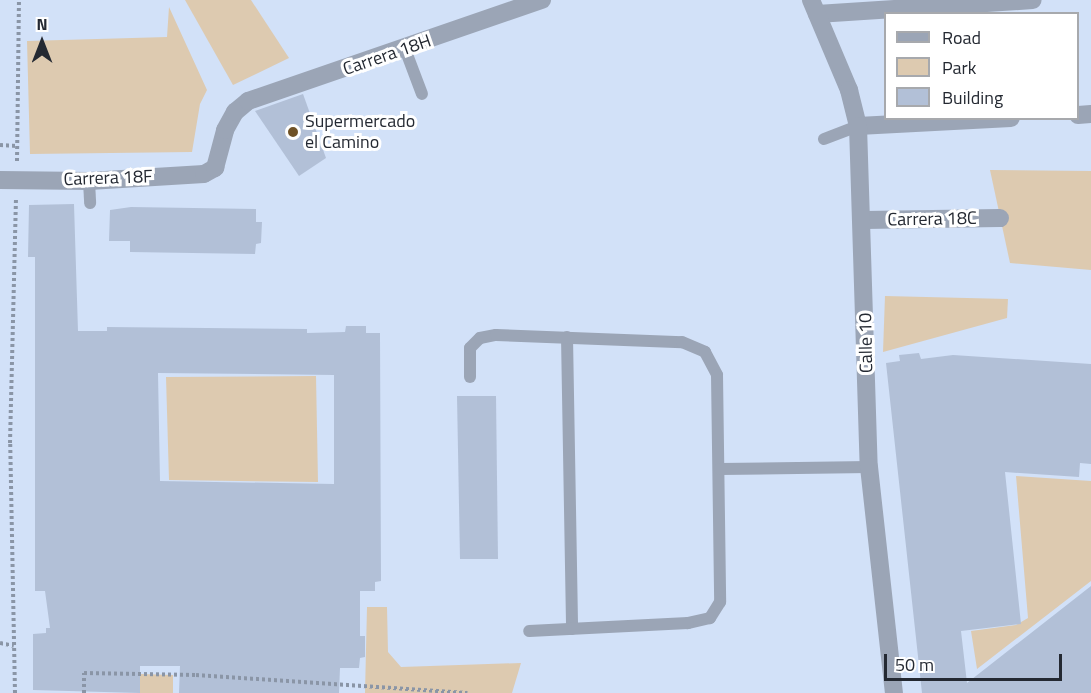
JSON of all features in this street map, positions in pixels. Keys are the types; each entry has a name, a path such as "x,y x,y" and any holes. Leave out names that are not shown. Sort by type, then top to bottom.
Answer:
{"street":[{"name":"Carrera 18H","path":"215,168 235,112 248,101 405,49 542,0"},
{"path":"814,7 1033,0"},
{"name":"Calle 10","path":"814,7 849,90 858,126 864,220 869,467 894,693"},
{"path":"858,126 973,120"},
{"name":"Carrera 18F","path":"8,180 89,181 204,174 215,168"},
{"name":"Carrera 18C","path":"864,220 1000,218"}],"lane":[{"path":"405,49 422,93"},
{"path":"824,139 858,126"},
{"path":"89,181 90,203"},
{"path":"567,337 572,629"},
{"path":"470,377 470,348 480,338 567,337 682,342 705,352 717,375 720,602 710,618 688,623 529,631"},
{"path":"720,469 869,467"}],"path":[{"path":"15,693 8,180 17,146 19,0"},
{"path":"0,145 17,146"},
{"path":"0,643 14,646"},
{"path":"84,693 84,673 196,675 467,693"}],"green space":[{"path":"185,0 251,0 289,58 233,85"},
{"path":"169,7 207,90 200,104 192,152 30,154 27,41 167,37"},
{"path":"990,170 1091,171 1091,270 1010,263"},
{"path":"885,296 1008,299 1007,318 883,352"},
{"path":"316,376 318,482 169,480 166,377"},
{"path":"1016,476 1091,481 1091,581 977,669 971,631 1016,625 1028,618"},
{"path":"367,607 387,607 388,652 401,667 521,663 512,693 365,693"},
{"path":"140,674 173,675 173,693 140,693"}],"building":[{"name":"Supermercado el Camino","path":"303,94 326,158 299,176 255,111"},
{"path":"74,204 78,331 107,331 107,327 307,329 307,333 345,332 346,326 366,326 366,333 380,333 381,581 375,582 375,591 360,591 360,636 365,636 365,657 360,658 359,668 340,668 339,693 179,693 180,666 140,666 140,693 33,690 33,634 46,633 46,628 50,628 45,591 35,591 35,257 28,257 29,205","holes":["158,373 334,375 334,484 160,481"]},
{"path":"131,207 256,209 256,222 262,222 261,243 256,244 255,254 130,252 130,241 109,241 110,210"},
{"path":"919,353 921,359 953,355 1091,364 1091,464 1080,463 1079,477 1005,472 1021,624 961,631 967,683 1091,586 1091,693 922,693 886,363 900,361 899,355"},
{"path":"457,396 496,396 498,559 460,559"}],"place":[{"name":"Supermercado el Camino","path":"293,132"}]}
